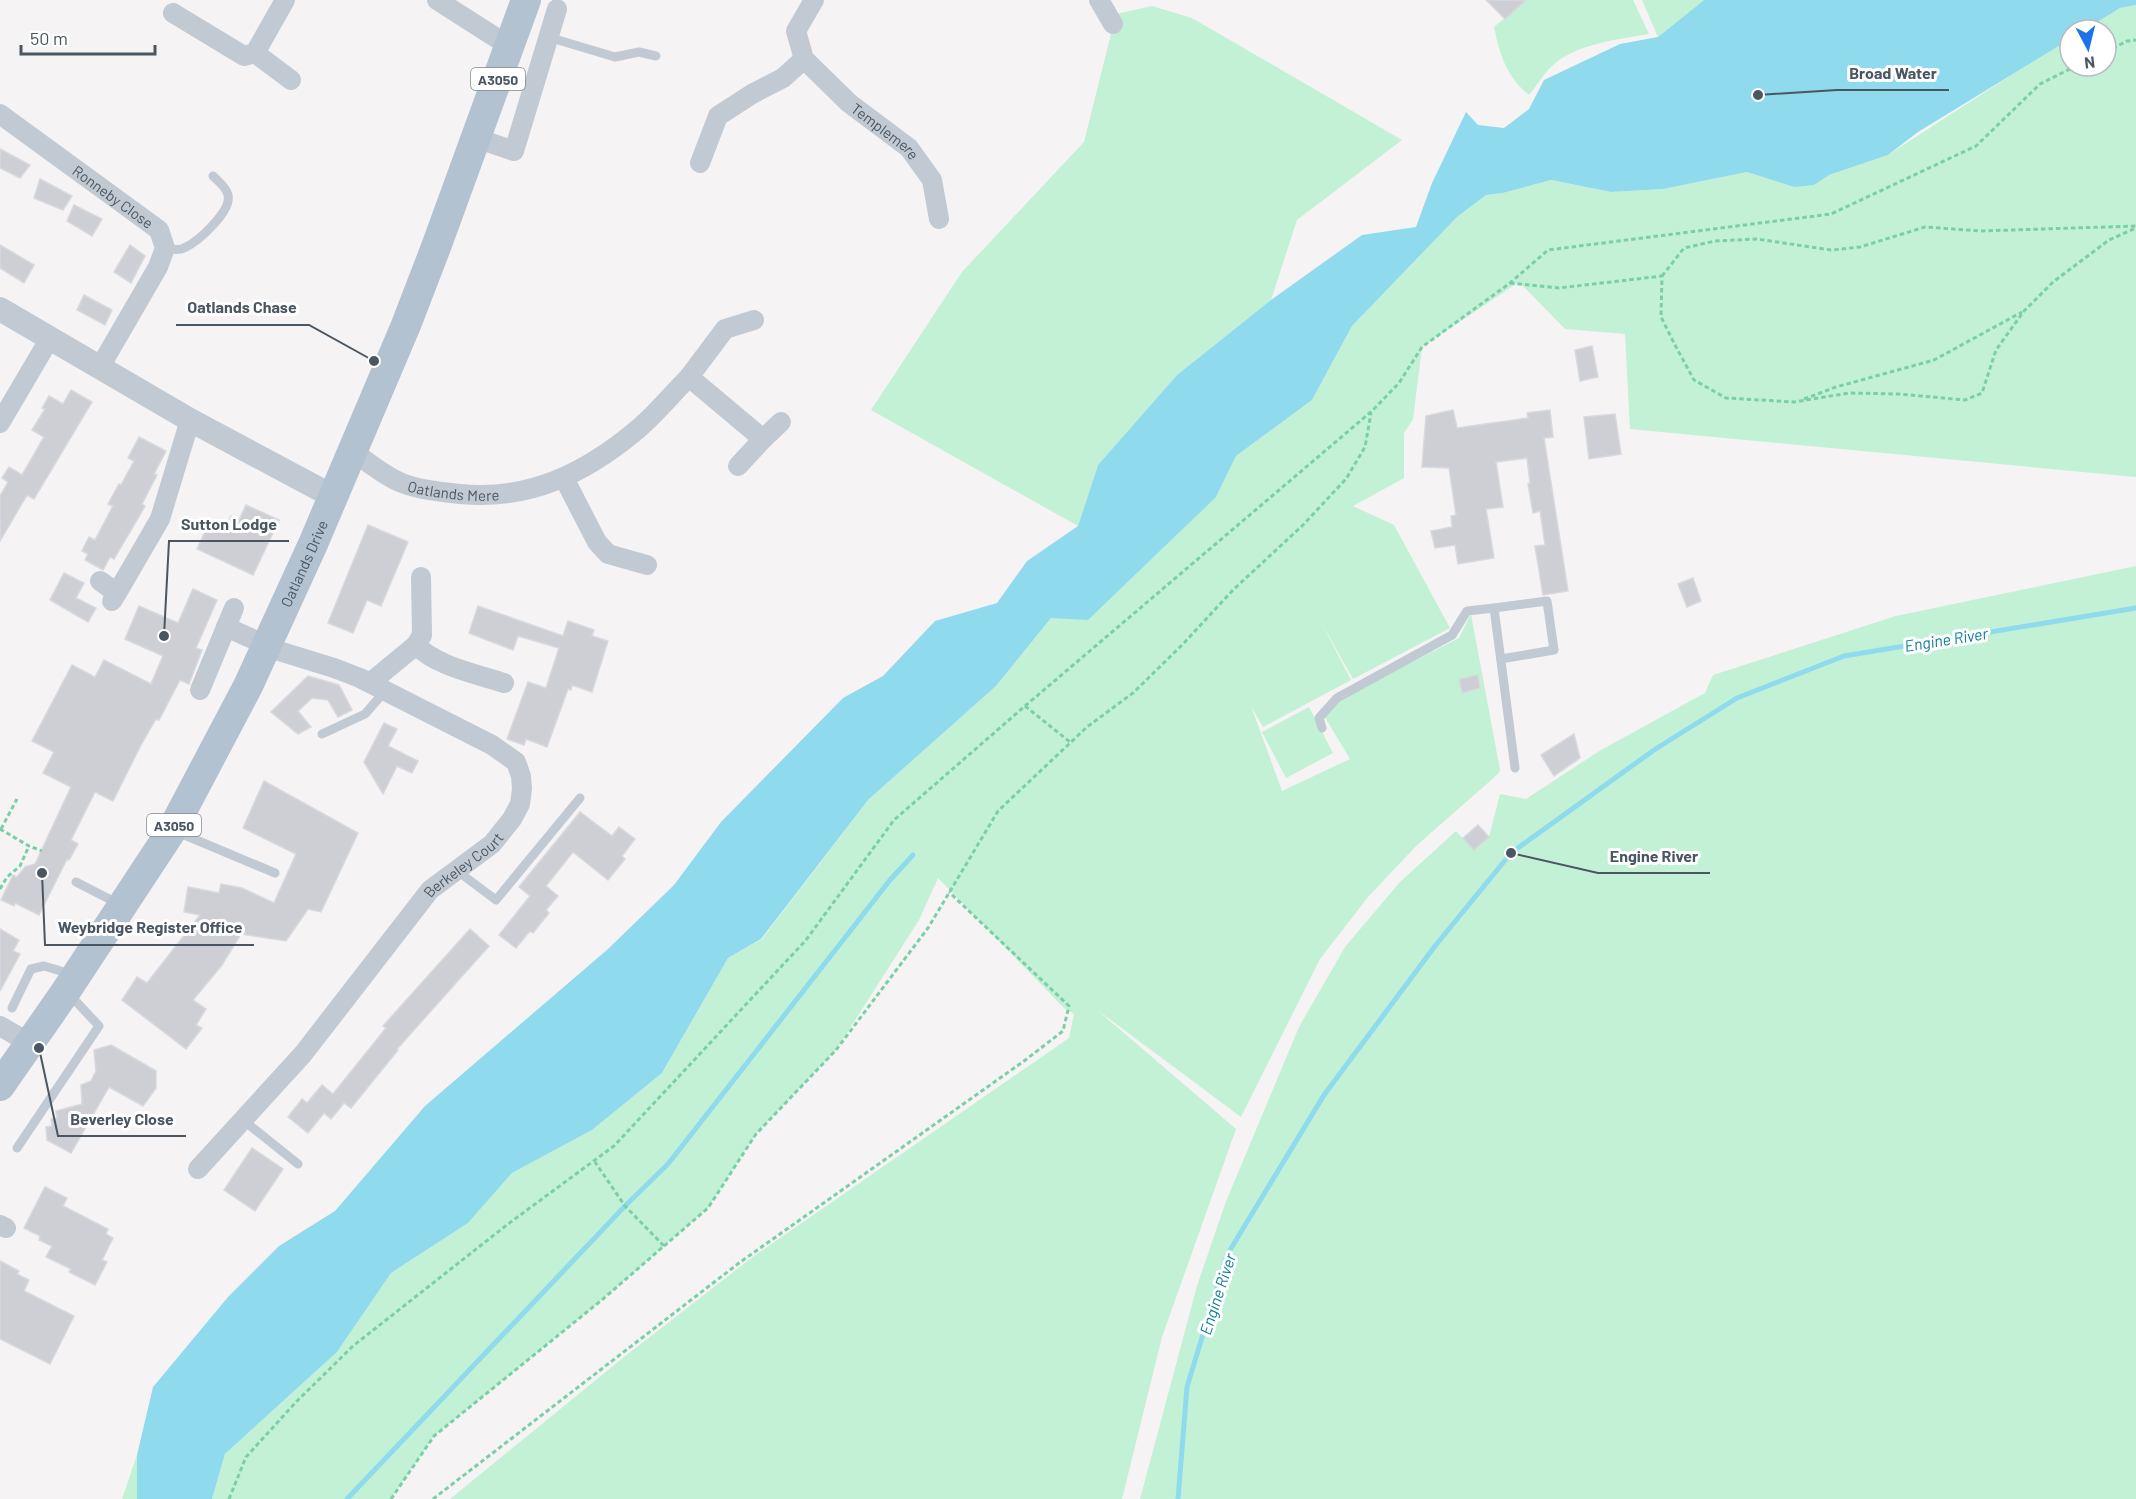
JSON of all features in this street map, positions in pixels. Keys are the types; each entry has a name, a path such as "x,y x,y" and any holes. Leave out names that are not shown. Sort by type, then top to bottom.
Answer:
{"main road":[{"name":"Oatlands Drive","path":"0,1086 172,830 242,696 267,644 406,325 526,0"}],"street":[{"path":"173,13 244,56 255,53 285,0"},
{"path":"437,0 498,39 510,44"},
{"path":"700,163 718,116 752,94 783,78 804,59 796,31 814,0"},
{"path":"1099,0 1113,24"},
{"path":"476,138 514,151 557,9"},
{"path":"255,53 291,80"},
{"name":"Templemere","path":"804,59 849,103 909,148 932,180 939,219"},
{"name":"Ronneby Close","path":"0,114 159,230 165,248"},
{"path":"100,367 158,267 165,248"},
{"path":"0,309 190,420 332,496"},
{"name":"Oatlands Mere","path":"352,451 401,482 440,492 483,497 524,492 564,478 599,459 639,428 689,377 725,328 754,320"},
{"path":"0,423 50,338"},
{"path":"689,377 764,439"},
{"path":"100,581 115,597 160,519 190,420"},
{"path":"738,466 781,422"},
{"path":"564,478 597,542 608,554 646,565"},
{"path":"378,686 417,645 422,635 421,577"},
{"path":"200,690 234,608"},
{"name":"Berkeley Court","path":"198,1169 303,1054 430,890 492,844 512,819 520,804 522,789 521,776 516,762 492,746 378,686 334,668 279,651 226,627"},
{"path":"417,645 423,653 435,660 504,683"},
{"path":"0,1026 29,1043"}],"lane":[{"path":"548,37 615,57 639,52 656,56"},
{"path":"165,248 184,248 223,214 229,202 228,192 213,176"},
{"path":"1322,728 1319,718 1337,698 1452,635 1467,611 1547,601 1554,650 1501,658"},
{"path":"1494,608 1515,768"},
{"path":"322,734 365,714 378,686"},
{"path":"456,870 496,900 580,798"},
{"path":"172,830 275,873"},
{"path":"76,882 122,905"},
{"path":"12,1008 31,969 44,966 71,983 99,1026 17,1148"},
{"path":"243,1120 298,1164"}],"path":[{"path":"2118,45 2136,40"},
{"path":"230,1499 246,1457 296,1402 354,1345 508,1224 614,1146 806,940 894,820 1372,411 1399,383 1422,347 1509,283 1548,250 1831,214 1976,146 2040,84 2058,75"},
{"path":"1925,226 1981,231 2136,227 2109,240 2053,282 2024,311 1996,350 1982,393 1965,399 1849,393 1794,402 1726,398 1694,380 1661,317 1662,276 1684,248 1715,241 1757,239 1831,250 1860,247 1925,226"},
{"path":"1509,283 1559,288 1662,276"},
{"path":"1794,402 1836,387 1934,360 2024,311"},
{"path":"391,1499 434,1436 603,1299 708,1208 756,1134 836,1050 928,928 998,811 1087,727 1133,693 1233,590 1303,525 1347,479 1365,447 1372,411"},
{"path":"1025,706 1070,742"},
{"path":"17,799 0,829 29,846 42,850"},
{"path":"0,889 7,877 20,866 29,846"},
{"path":"433,1499 739,1263 1024,1062 1064,1031 1069,1006 949,892"},
{"path":"594,1161 625,1206 664,1246"}],"green space":[{"path":"1526,0 1633,0 1649,34 1598,44 1573,52 1552,66 1529,95 1509,73 1494,27"},
{"path":"1642,0 1704,0 1658,37"},
{"path":"2136,5 2136,477 1630,429 1625,334 1565,329 1519,282 1422,347 1413,419 1404,433 1404,478 1353,506 1394,525 1450,628 1353,679 1321,622 1351,680 1263,727 1251,706 1282,791 1350,759 1320,709 1459,638 1471,614 1500,770 1416,846 1368,897 1320,959 1241,1117 1096,1009 1236,1129 1162,1337 1122,1499 450,1499 624,1357 754,1256 1069,1038 1074,1014 1064,1008 938,878 919,920 836,1050 756,1134 708,1208 603,1299 434,1436 391,1499 212,1499 225,1454 337,1352 391,1273 468,1223 512,1173 592,1130 662,1073 728,958 762,939 868,800 996,686 1051,618 1216,497 1236,456 1312,400 1352,326 1457,217 1486,195 1503,193 1551,180 1611,192 1663,189 1747,172 1794,187 1888,155 2058,45 2058,78 2118,78 2118,18 2103,18 2120,8"},
{"path":"1152,6 1192,18 1402,140 1297,220 1271,300 1177,375 1098,465 1078,526 871,410 962,272 1084,142 1116,14"},
{"path":"2136,566 2136,1499 1140,1499 1197,1286 1225,1204 1299,1027 1345,947 1400,882 1456,831 1474,850 1489,837 1500,794 1526,799 1601,750 1705,693 1713,675 1896,616"},
{"path":"1309,707 1333,753 1286,778 1262,732"},
{"path":"137,1455 137,1499 122,1499"}],"water":[{"path":"1704,0 2136,0 2136,5 2120,8 2104,18 2058,18 2058,46 1918,132 1888,155 1829,175 1814,185 1794,187 1747,172 1663,189 1611,192 1551,180 1503,193 1486,195 1457,217 1352,326 1312,400 1236,456 1216,497 1088,620 1051,618 996,686 868,800 761,939 728,958 662,1073 592,1130 512,1173 468,1223 391,1273 337,1352 225,1454 212,1499 137,1499 137,1455 153,1387 228,1297 279,1246 335,1211 425,1106 608,949 674,885 721,822 843,698 883,676 935,621 997,603 1027,561 1078,526 1098,465 1177,375 1271,300 1362,235 1416,227 1432,183 1466,112 1478,125 1504,128 1529,109 1544,80 1620,44 1658,37"}],"building":[{"path":"1486,0 1526,0 1505,19"},
{"path":"0,149 30,165 20,178 0,168"},
{"path":"40,179 72,196 63,210 34,198"},
{"path":"74,205 102,219 92,236 67,221"},
{"path":"0,245 34,265 24,283 0,268"},
{"path":"130,245 145,256 131,283 114,272"},
{"path":"84,295 112,310 105,325 77,310"},
{"path":"1592,346 1598,377 1580,381 1575,350"},
{"path":"71,390 92,402 34,499 27,495 0,541 0,496 8,482 2,478 9,467 22,475 44,437 32,430 45,409 42,408 49,396 63,404"},
{"path":"1453,410 1457,428 1528,418 1527,413 1550,410 1553,437 1544,438 1568,591 1543,595 1535,546 1545,545 1540,511 1533,513 1528,484 1530,483 1527,458 1496,462 1503,507 1486,509 1494,558 1458,564 1455,545 1435,548 1431,531 1452,527 1451,516 1456,515 1449,468 1422,467 1426,416"},
{"path":"1615,414 1621,454 1589,459 1584,417"},
{"path":"139,437 166,451 142,504 145,506 114,559 110,557 103,570 85,560 88,554 82,551 89,537 95,540 113,506 108,504 134,461 128,458"},
{"path":"246,505 279,520 253,575 197,549 209,523 225,530 231,516 239,520"},
{"path":"368,525 408,542 381,606 367,600 353,633 328,623"},
{"path":"64,573 84,583 76,598 96,608 88,622 50,600"},
{"path":"1693,578 1701,601 1687,607 1678,584"},
{"path":"193,589 217,600 196,648 202,650 189,684 180,680 159,720 156,719 142,743 113,801 95,792 71,840 78,844 69,860 67,859 39,915 15,903 14,906 1,900 13,875 17,877 25,867 35,864 71,787 43,773 54,752 32,741 72,665 95,677 104,660 151,684 163,656 125,639 139,606 178,623"},
{"path":"478,606 563,636 568,621 594,630 592,636 608,641 592,692 572,685 571,690 568,689 547,747 526,739 524,745 507,739 528,682 546,688 559,648 518,636 513,650 469,633"},
{"path":"1478,675 1480,688 1462,693 1459,679"},
{"path":"308,676 339,685 352,710 338,717 328,700 312,698 298,711 311,727 298,734 271,712"},
{"path":"384,723 397,729 388,746 418,761 412,773 397,766 383,794 364,762"},
{"path":"1574,734 1580,758 1554,776 1541,755"},
{"path":"264,781 358,833 321,912 308,909 286,941 241,934 222,965 193,1000 206,1009 196,1025 202,1028 186,1049 122,1000 137,977 147,983 200,915 184,912 188,887 219,893 221,884 242,888 274,903 296,854 243,828"},
{"path":"580,812 612,836 619,827 635,839 622,856 625,859 608,880 573,852 546,886 558,896 546,910 549,913 533,933 530,931 516,948 499,935 530,896 519,887"},
{"path":"1478,825 1489,837 1474,850 1463,838"},
{"path":"0,929 19,940 13,951 20,954 0,991"},
{"path":"470,929 489,946 397,1049 351,1108 344,1103 331,1119 324,1113 308,1133 288,1117 302,1099 307,1103 322,1085 333,1094 386,1028 383,1026"},
{"path":"111,1045 156,1071 156,1088 143,1106 109,1087 71,1153 47,1140 46,1127 52,1126 51,1119 57,1118 56,1111 82,1104 81,1085 91,1081 96,1071 94,1050"},
{"path":"252,1148 283,1169 255,1211 224,1190"},
{"path":"45,1187 67,1198 63,1206 108,1229 106,1234 113,1238 102,1260 107,1262 95,1285 69,1272 71,1269 46,1257 52,1246 39,1240 40,1236 24,1228"},
{"path":"0,1261 19,1271 17,1274 29,1280 24,1291 74,1316 50,1364 0,1339"}],"waterway":[{"name":"Engine River","path":"1178,1499 1187,1387 1227,1255 1324,1095 1435,946 1511,853 1654,750 1737,698 1844,656 2136,608"},
{"path":"347,1499 625,1206 668,1164 890,880 913,855"}],"place":[{"name":"Broad Water","path":"1758,95"},
{"name":"Oatlands Chase","path":"374,361"},
{"name":"Sutton Lodge","path":"164,636"},
{"name":"Engine River","path":"1511,853"},
{"name":"Weybridge Register Office","path":"42,873"},
{"name":"Beverley Close","path":"39,1048"}]}
